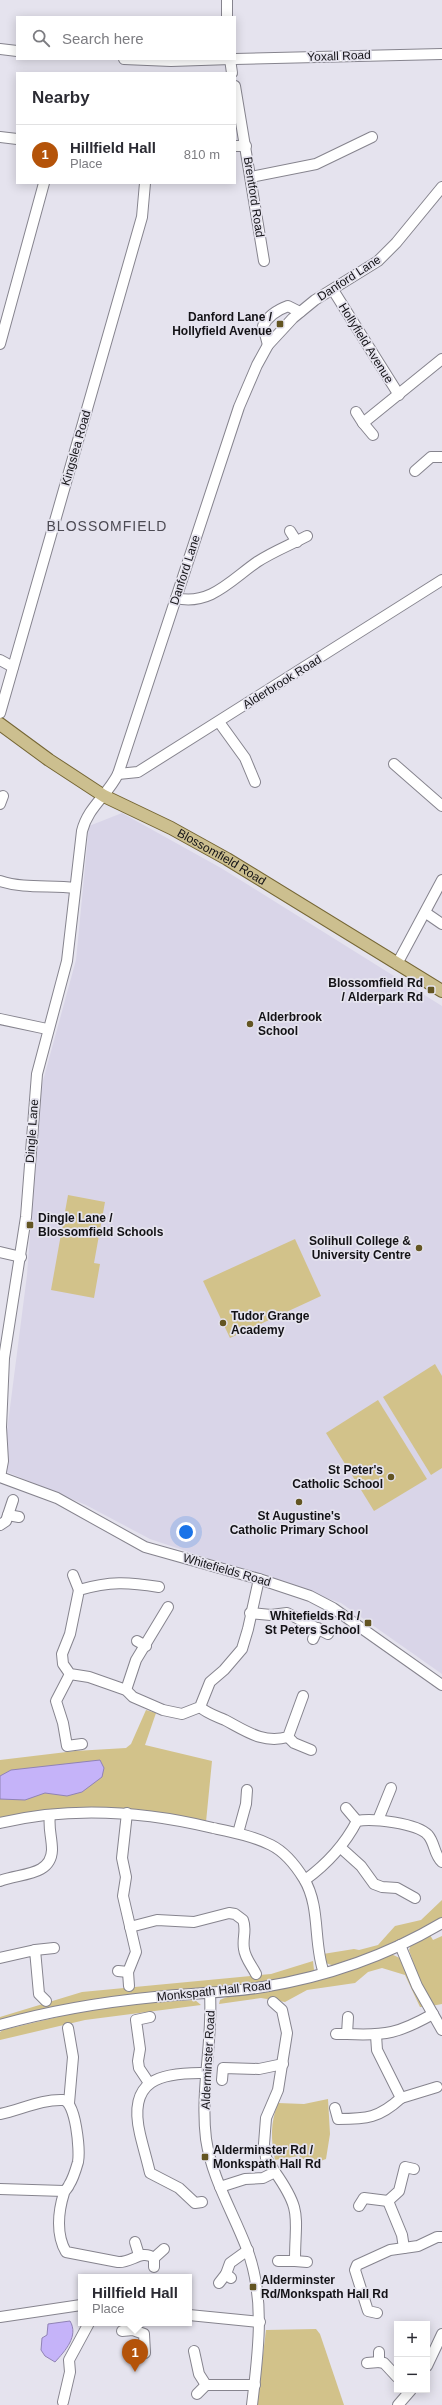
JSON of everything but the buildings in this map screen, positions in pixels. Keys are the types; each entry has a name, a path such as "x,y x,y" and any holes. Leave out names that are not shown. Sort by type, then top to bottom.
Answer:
{"main road":[{"name":"Blossomfield Road","path":"0,724 49,760 104,796 171,828 222,856 442,991"}],"street":[{"path":"227,0 227,16"},
{"path":"0,49 16,51"},
{"name":"Yoxall Road","path":"236,59 442,54"},
{"path":"148,60 200,60"},
{"path":"230,60 232,72"},
{"name":"Brentford Road","path":"236,91 264,261"},
{"path":"0,137 16,139"},
{"path":"251,177 316,164 372,137"},
{"path":"236,146 246,146"},
{"path":"0,344 44,184"},
{"name":"Kingslea Road","path":"0,712 142,217 145,184"},
{"name":"Danford Lane","path":"104,796 118,774 239,407 268,345 300,312 366,269 388,251 442,187"},
{"name":"Hollyfield Avenue","path":"333,290 399,395"},
{"path":"268,345 263,326 266,320 278,309 288,306 294,307 300,312"},
{"path":"363,423 442,359"},
{"path":"356,412 373,435"},
{"path":"415,471 431,457 442,457"},
{"path":"290,531 296,542"},
{"path":"176,598 190,601 222,590 258,562 307,536"},
{"name":"Alderbrook Road","path":"118,774 138,772 220,722 442,580"},
{"path":"0,660 13,667"},
{"path":"220,722 245,758 255,782"},
{"path":"394,764 442,806"},
{"name":"Dingle Lane","path":"0,1477 3,1461 1,1427 4,1358 21,1257 26,1217 36,1080 48,1029 67,961 85,817 104,796"},
{"path":"397,964 426,913 442,880"},
{"path":"0,881 15,886 37,885 75,888"},
{"path":"426,913 442,924"},
{"path":"0,1019 48,1029"},
{"path":"0,1252 21,1257"},
{"name":"Whitefields Road","path":"0,1477 57,1498 145,1546 259,1579 310,1596 332,1608 442,1685"},
{"path":"0,1525 6,1521 13,1500"},
{"path":"8,1514 19,1517"},
{"path":"73,1575 79,1590 70,1634 62,1654 63,1664 70,1674 89,1676 126,1690 133,1697 163,1710 182,1714 200,1707 210,1682 224,1670 242,1649 259,1579"},
{"path":"79,1590 103,1583 127,1582 160,1587"},
{"path":"126,1690 141,1643 168,1607"},
{"path":"250,1613 271,1615 287,1613 328,1634"},
{"path":"313,1639 318,1628"},
{"path":"70,1674 56,1701 63,1723 62,1747 82,1744"},
{"path":"288,1737 302,1709 302,1696"},
{"path":"200,1707 207,1713 249,1734 264,1739 288,1737 294,1743 311,1750"},
{"path":"378,1820 391,1788"},
{"path":"238,1833 251,1804 247,1790"},
{"path":"346,1808 356,1821"},
{"path":"127,1813 122,1858 126,1877 123,1896 136,1952 123,1972 129,1986"},
{"path":"0,1823 50,1815 127,1813 175,1819 238,1833 272,1845 292,1861 305,1880 314,1910 317,1948 324,1973"},
{"path":"0,1881 42,1869 49,1862 52,1850 48,1826 50,1815"},
{"path":"356,1821 367,1819 378,1820 406,1826 427,1834 442,1862"},
{"path":"305,1880 320,1869 341,1848 356,1821"},
{"path":"341,1848 361,1866 374,1884 406,1887 414,1898"},
{"path":"130,1927 157,1920 194,1922 218,1915 235,1914 244,1920 245,1926 243,1947 250,1970"},
{"name":"Monkspath Hall Road","path":"0,2025 74,2008 155,1997 210,1994 264,1987 324,1973 400,1944 442,1923"},
{"path":"400,1944 417,1986 442,2030"},
{"path":"0,1958 35,1950 54,1948"},
{"path":"35,1950 39,1998"},
{"name":"Alderminster Road","path":"210,1994 210,2040 204,2097 206,2139 220,2187 248,2250 254,2274 260,2322 252,2405"},
{"path":"273,2002 285,2006 287,2033 278,2090 266,2118 264,2144 266,2158 288,2191 294,2205 297,2232 295,2261"},
{"path":"336,2034 376,2035 398,2032 433,2014"},
{"path":"149,2083 139,2068 138,2061 140,2049 134,2015 150,2017"},
{"path":"347,2034 348,2017"},
{"path":"66,2035 73,2057 69,2102 72,2108 78,2136 78,2162 69,2185 64,2191 58,2232 63,2256 126,2262 138,2255 144,2254 154,2262 164,2249"},
{"path":"376,2035 377,2050 401,2098"},
{"path":"222,2080 222,2063 259,2068 283,2064"},
{"path":"196,2205 179,2188 148,2175 139,2134 138,2110 143,2090 149,2083 183,2073 206,2073"},
{"path":"335,2108 336,2124 367,2119 390,2108 401,2098 410,2093 428,2095 438,2087"},
{"path":"0,2114 38,2104 64,2100 69,2102"},
{"path":"360,2198 388,2201 399,2191 408,2165"},
{"path":"220,2187 245,2179 263,2178 275,2172"},
{"path":"0,2189 64,2191"},
{"path":"388,2201 402,2235 404,2248"},
{"path":"370,2315 353,2264 390,2250 418,2246 437,2237 442,2237"},
{"path":"135,2242 138,2255"},
{"path":"219,2283 228,2276 230,2263 248,2250"},
{"path":"278,2261 307,2262"},
{"path":"0,2317 78,2305"},
{"path":"192,2315 260,2322"},
{"path":"63,2402 70,2372 69,2360 87,2326"},
{"path":"122,2331 133,2327 144,2334 145,2353"},
{"path":"430,2360 442,2334"},
{"path":"198,2355 201,2380 206,2385 255,2385"},
{"path":"367,2363 379,2357 394,2374"},
{"path":"197,2394 206,2385"},
{"path":"398,2405 409,2393"}],"shaded area":[{"path":"122,813 221,868 442,1006 442,1674 341,1603 150,1539 86,1505 2,1470 27,1275 41,1088 76,960 89,826"},
{"path":"68,1195 105,1202 94,1263 100,1264 94,1298 51,1290"},
{"path":"295,1239 321,1296 230,1338 203,1281"},
{"path":"435,1364 442,1376 442,1468 431,1475 383,1397"},
{"path":"378,1400 427,1479 374,1511 326,1433"},
{"path":"146,1710 156,1713 145,1745 212,1761 206,1822 139,1810 0,1820 0,1760 75,1751 126,1748 131,1744"},
{"path":"100,1760 104,1768 102,1777 82,1792 67,1796 45,1793 25,1800 0,1799 0,1776 11,1770"},
{"path":"442,1900 442,1917 429,1925 390,1944 348,1961 334,1966 326,1963 323,1954 354,1949 359,1950 378,1945 395,1926 421,1920"},
{"path":"430,1935 433,1940 442,1936 442,2004 431,2006 420,1982 409,1950 411,1944"},
{"path":"391,1954 402,1959 423,2007 420,2007 405,1975 382,1968 368,1972 355,1983 307,1990 285,2002 261,1998 219,2004 220,2000 234,1996 279,1989 313,1981 352,1969"},
{"path":"313,1961 314,1970 311,1973 285,1980 0,2023 0,2017 82,1992 271,1974"},
{"path":"195,2000 201,2005 85,2020 0,2040 0,2032 3,2030 87,2010 140,2003"},
{"path":"328,2099 330,2134 326,2159 312,2162 299,2156 275,2160 272,2125 278,2103 304,2104"},
{"path":"70,2321 73,2332 72,2338 67,2348 55,2362 45,2356 41,2350 42,2338 47,2335 48,2324"},
{"path":"316,2329 320,2334 344,2405 257,2405 266,2330"}],"place":[{"name":"Danford Lane / Hollyfield Avenue","path":"280,324"},
{"name":"Blossomfield Rd / Alderpark Rd","path":"431,990"},
{"name":"Alderbrook School","path":"250,1024"},
{"name":"Dingle Lane / Blossomfield Schools","path":"30,1225"},
{"name":"Solihull College & University Centre","path":"419,1248"},
{"name":"Tudor Grange Academy","path":"223,1323"},
{"name":"St Peter's Catholic School","path":"391,1477"},
{"name":"St Augustine's Catholic Primary School","path":"299,1502"},
{"name":"Whitefields Rd / St Peters School","path":"368,1623"},
{"name":"Alderminster Rd / Monkspath Hall Rd","path":"205,2157"},
{"name":"Alderminster Rd/Monkspath Hall Rd","path":"253,2287"},
{"name":"Hillfield Hall","path":"135,2372"}],"district":[{"name":"BLOSSOMFIELD","path":"107,526"}]}
